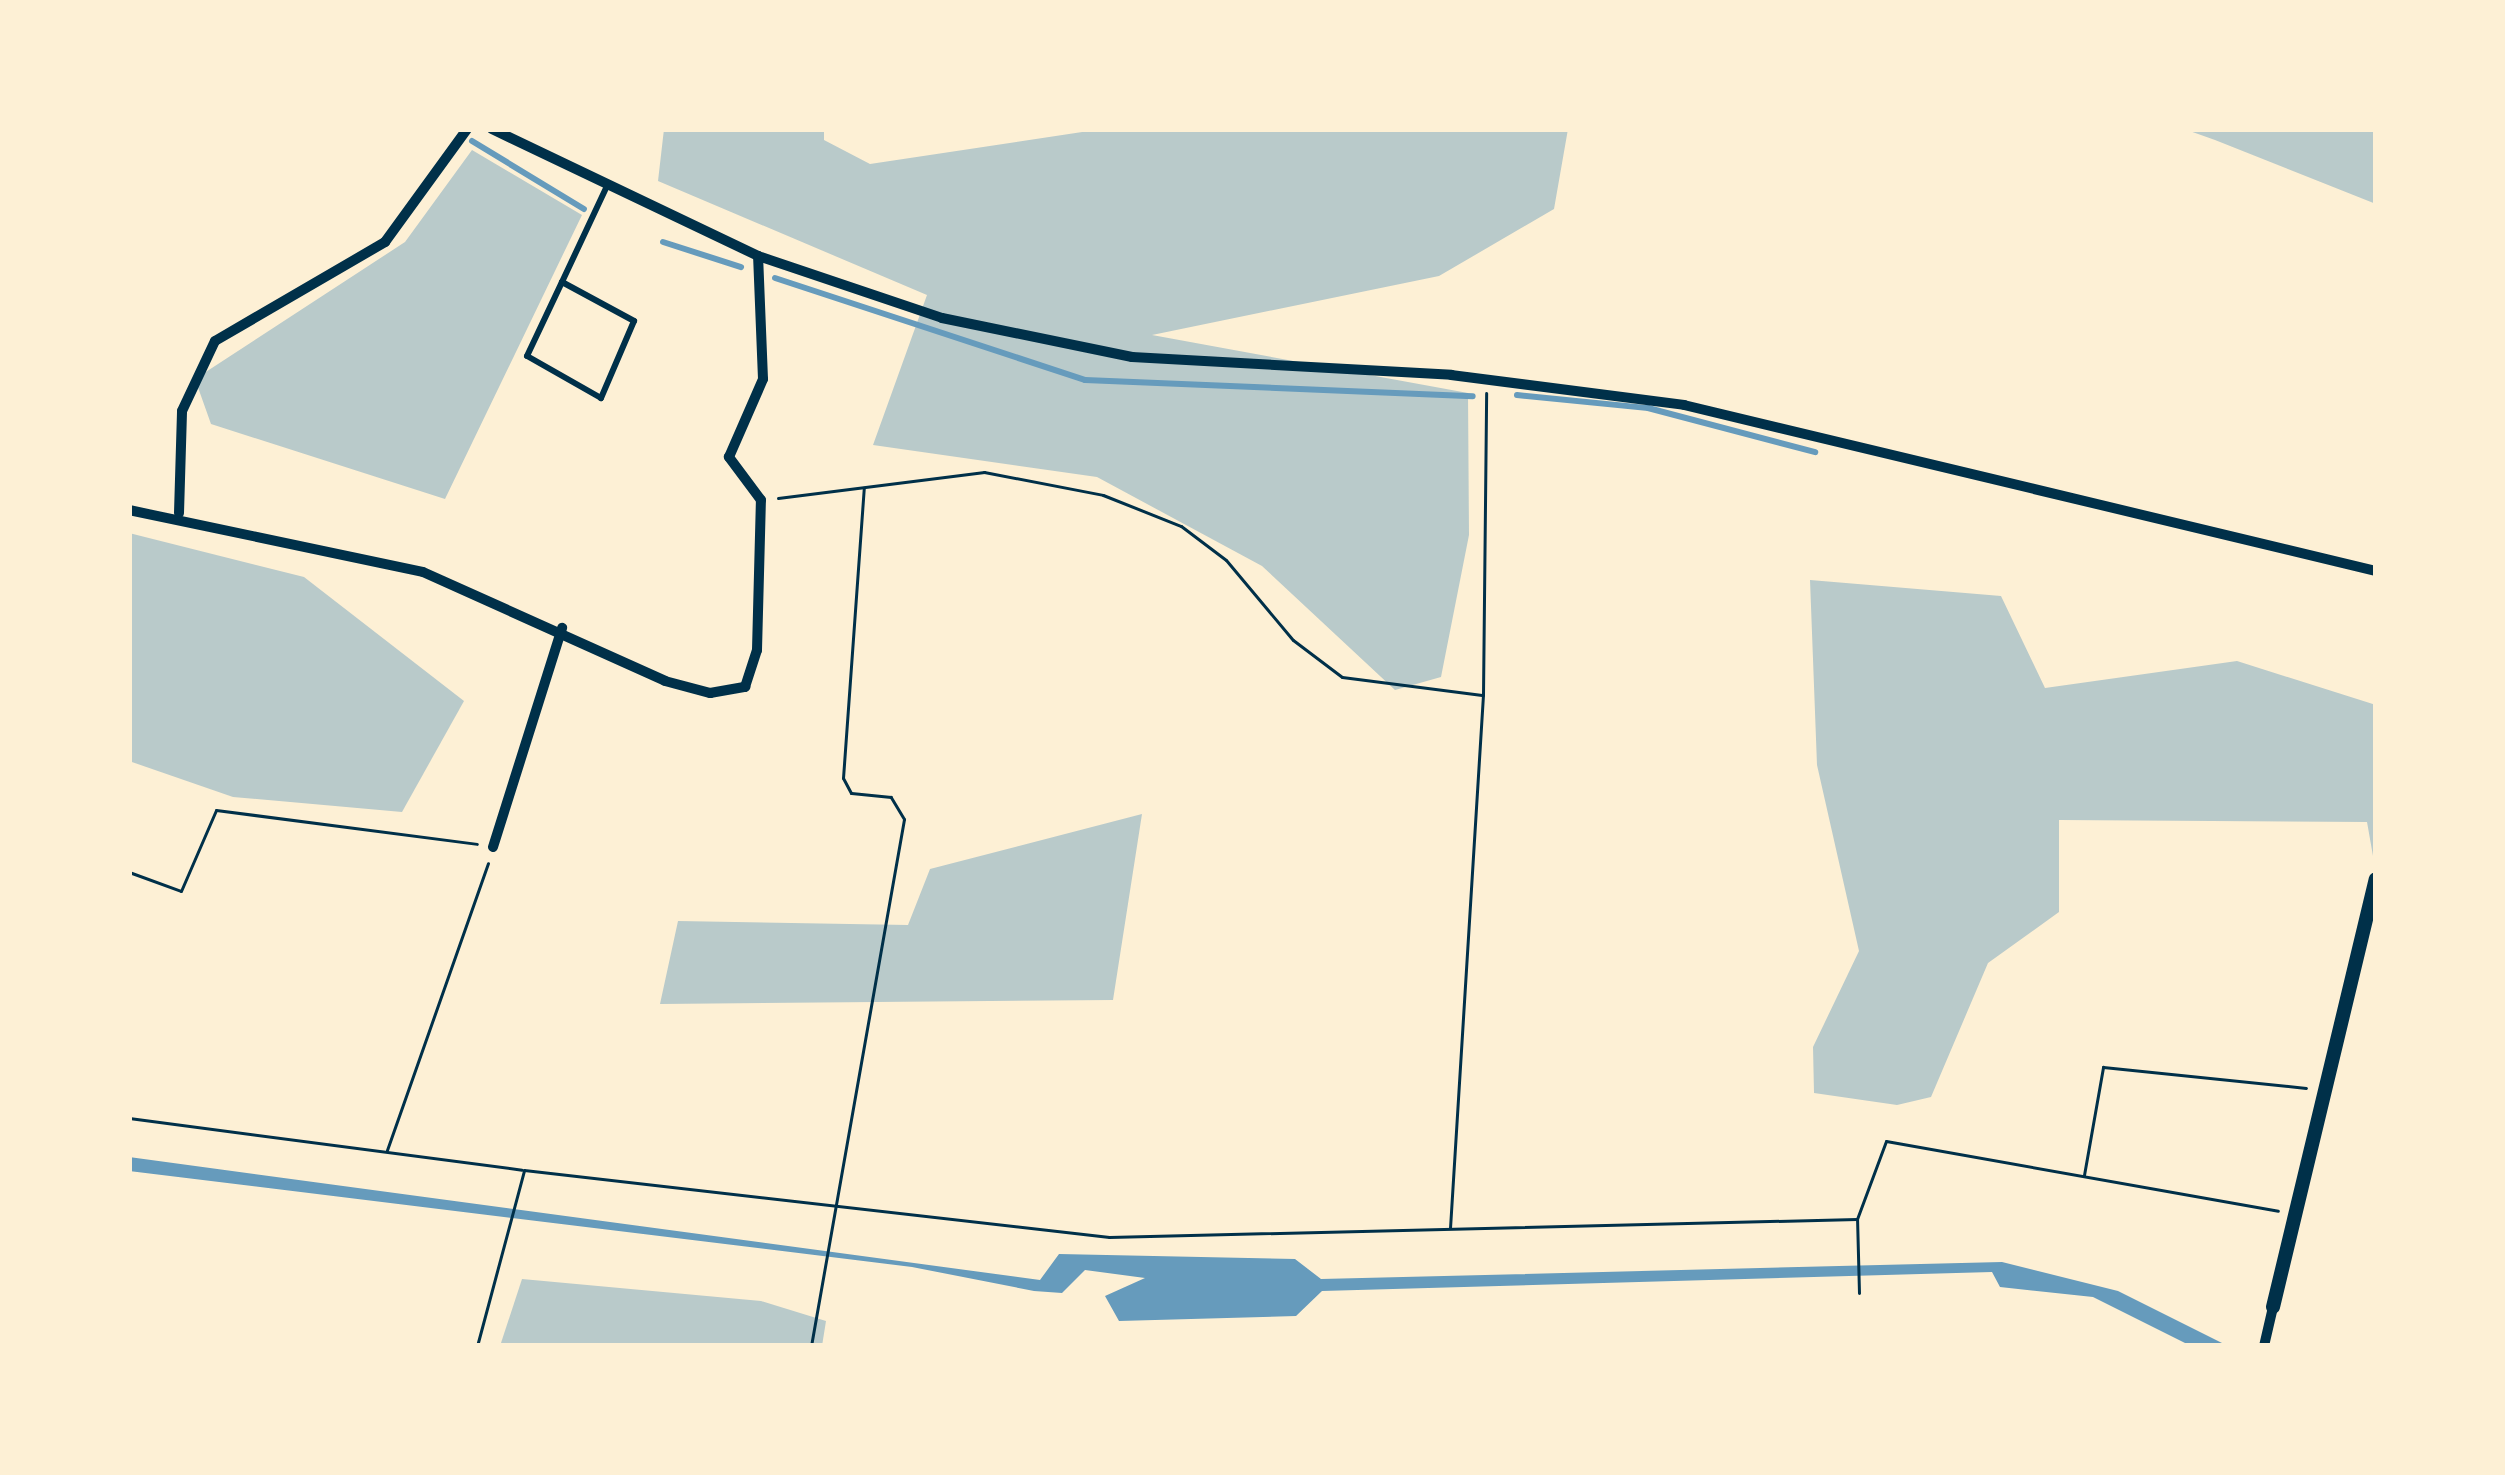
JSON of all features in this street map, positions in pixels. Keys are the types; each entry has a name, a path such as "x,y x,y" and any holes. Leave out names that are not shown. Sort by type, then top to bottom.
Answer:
{"street":[{"path":"179,513 182,411 203,356 232,325 385,242 467,129"},
{"path":"492,129 758,256 942,318 1132,357 1486,380 1887,449 2376,571"},
{"path":"129,510 179,513 423,572 562,628 664,681 710,693 745,687 757,650 761,500 729,457 764,379 758,256"},
{"path":"494,847 562,628"},
{"path":"2264,1346 2376,879"}],"lane":[{"path":"562,282 634,321 601,398 527,356 608,184"}],"path":[{"path":"1450,1231 1484,695 1486,380"},
{"path":"761,500 984,472 1102,495 1180,526 1226,560 1293,640 1342,677 1484,695"},
{"path":"811,1346 826,1221 904,819 891,797 851,793 843,778 863,488"},
{"path":"129,872 181,890 216,810 494,847 387,1150"},
{"path":"2084,1175 2103,1066 2326,1090"},
{"path":"129,1118 524,1170 1109,1237 1857,1219"},
{"path":"1859,1293 1857,1219 1886,1141 2296,1214"},
{"path":"477,1346 524,1170"}],"shaded area":[{"path":"664,129 824,129 824,140 870,164 1102,129 1568,129 1554,209 1439,276 1152,335 1468,393 1469,535 1441,677 1395,690 1262,566 1097,477 873,445 927,295 658,181"},
{"path":"2184,129 2376,129 2376,204 2215,140"},
{"path":"472,150 582,215 445,499 211,424 195,379 405,242"},
{"path":"129,533 304,577 464,701 402,812 233,797 129,761"},
{"path":"1810,580 2001,596 2045,688 2237,661 2376,705 2376,873 2367,822 2059,820 2059,912 1988,963 1931,1097 1897,1105 1814,1093 1813,1047 1859,951 1817,765"},
{"path":"1142,814 1113,1000 660,1004 678,921 908,925 930,869"},
{"path":"522,1279 761,1301 826,1321 822,1346 500,1346"}],"water":[{"path":"129,1157 1040,1280 1059,1254 1295,1259 1321,1279 2002,1262 2118,1291 2228,1346 2191,1346 2093,1297 2000,1287 1992,1272 1322,1291 1296,1316 1119,1321 1105,1296 1145,1278 1085,1270 1062,1293 1034,1291 912,1267 129,1171"}],"waterway":[{"path":"472,141 584,209"},
{"path":"663,242 741,267"},
{"path":"775,278 1085,380 1473,396"},
{"path":"1517,395 1648,408 1815,452"}]}
